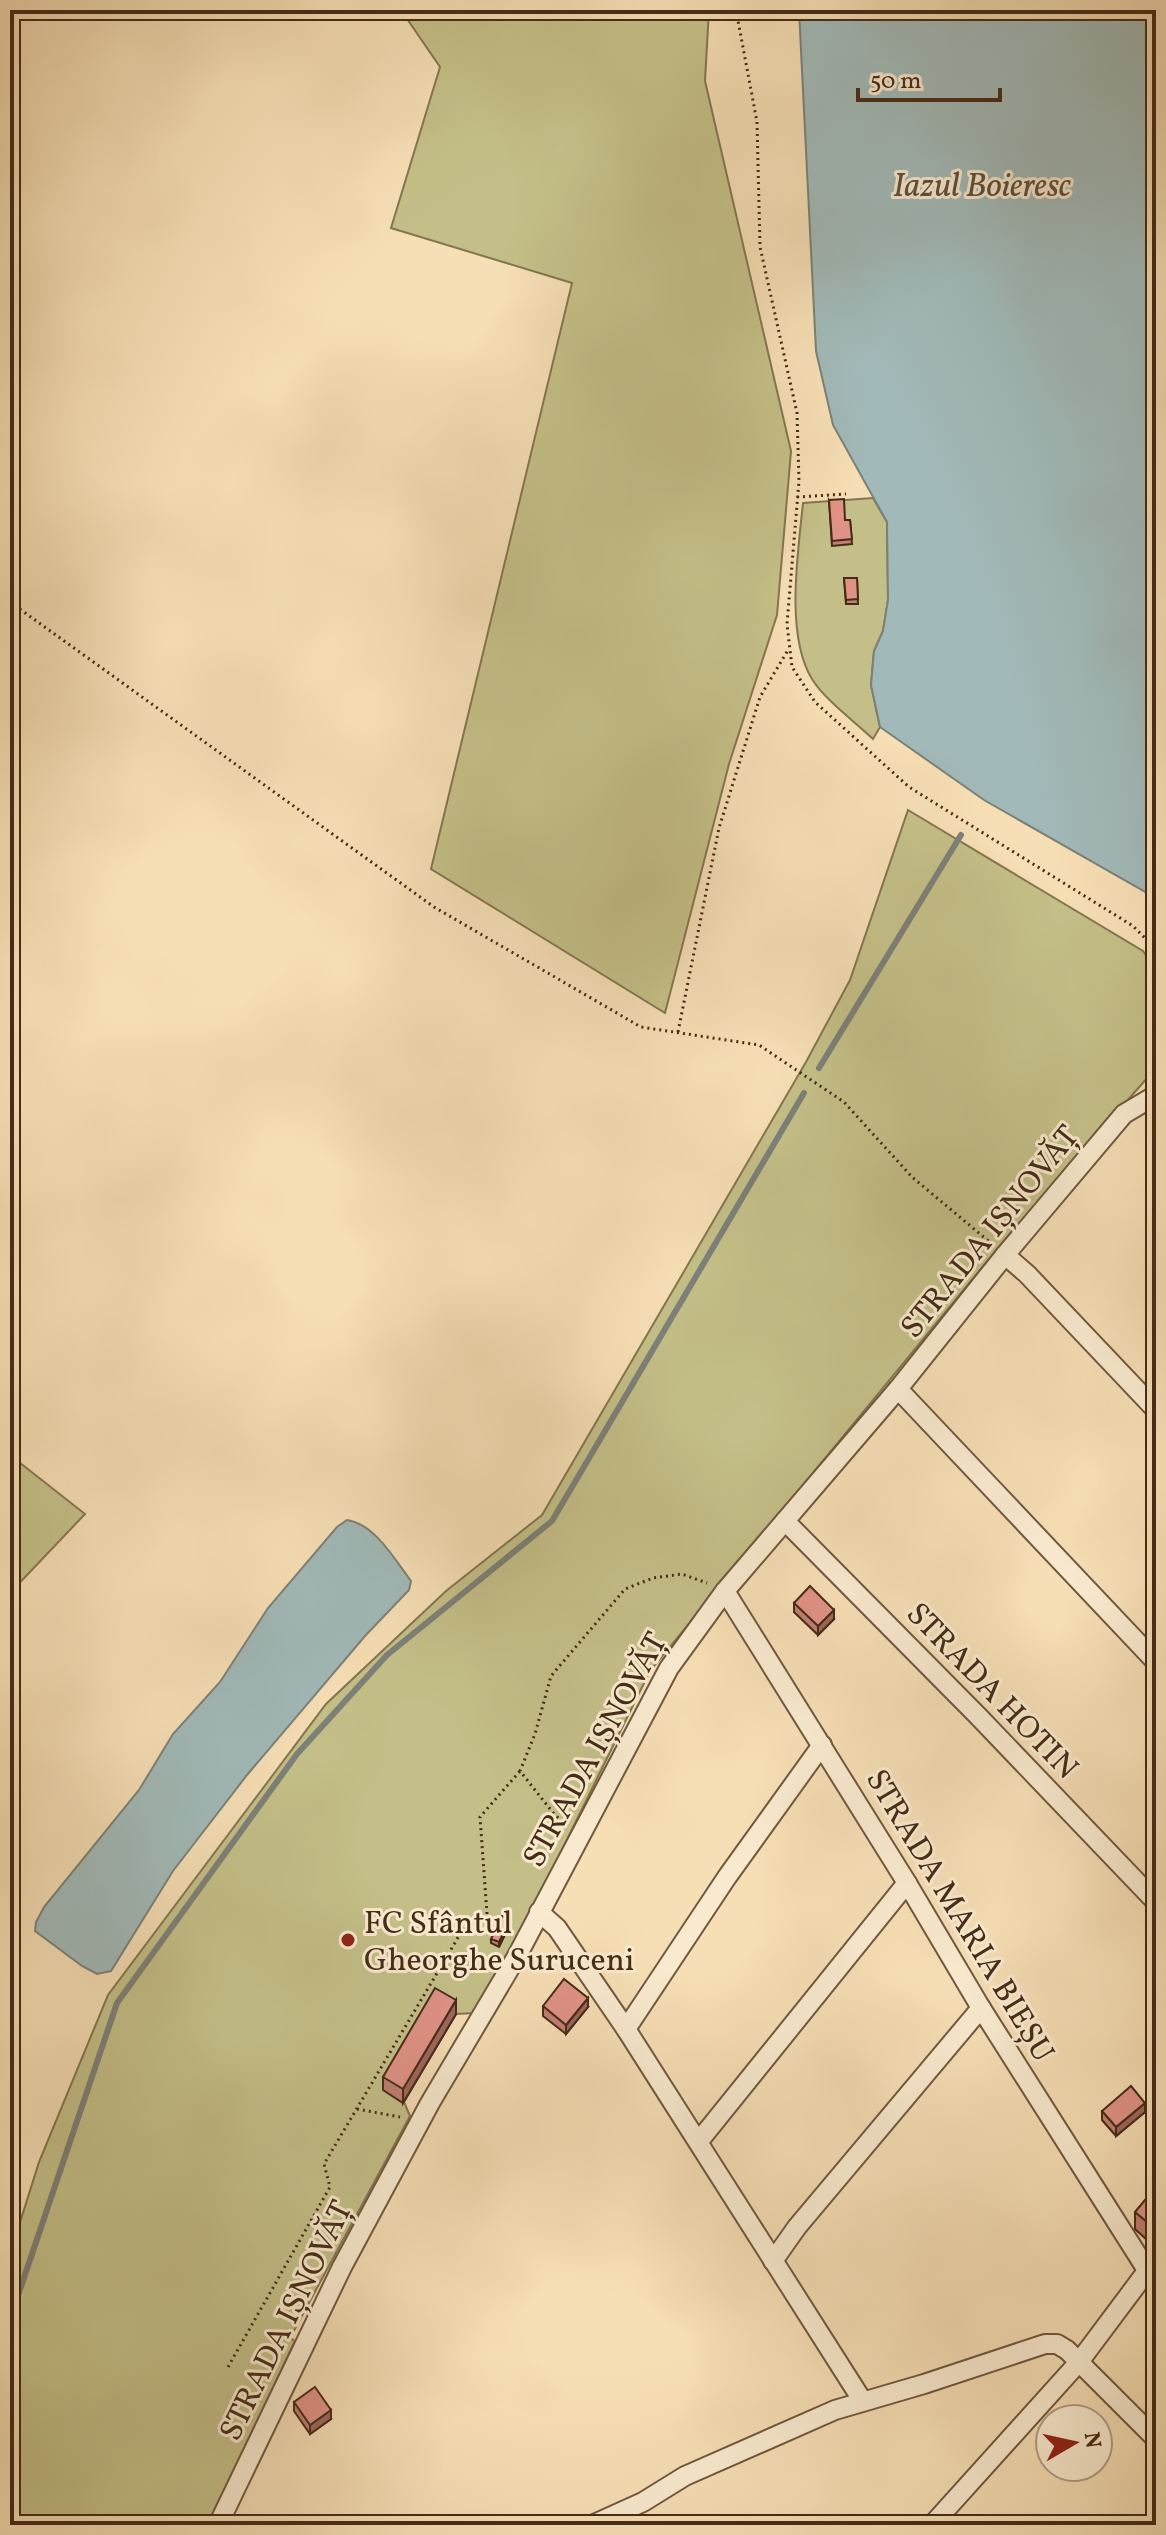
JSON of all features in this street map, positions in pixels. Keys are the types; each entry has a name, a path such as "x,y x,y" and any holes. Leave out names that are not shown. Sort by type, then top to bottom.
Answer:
{"street":[{"name":"STRADA IȘNOVĂȚ","path":"218,2525 342,2267 430,2103 517,1956 669,1668 725,1591 898,1389 1005,1255 1124,1114 1156,1095"},
{"path":"1005,1255 1027,1274 1156,1410"},
{"path":"898,1389 1156,1662"},
{"name":"STRADA HOTIN","path":"785,1521 1156,1902"},
{"name":"STRADA MARIA BIEȘU","path":"725,1591 981,2008 1151,2264"},
{"path":"626,2029 727,1877 822,1745"},
{"path":"699,2141 907,1883"},
{"path":"539,1912 557,1928 626,2029 862,2400"},
{"path":"773,2261 797,2227 981,2008"},
{"path":"932,2525 1079,2362 1151,2264"},
{"path":"592,2525 643,2502 685,2476 862,2400 924,2384 1045,2344 1057,2344 1079,2362 1156,2439"}],"path":[{"path":"736,10 757,122 760,247 797,413 797,497 787,624 792,667 815,702 909,787 1133,926 1156,949"},
{"path":"797,497 846,494"},
{"path":"10,602 434,907 641,1027 759,1045 844,1102 912,1177 1005,1255"},
{"path":"678,1033 719,828 760,697 788,650"},
{"path":"487,1914 480,1817 520,1771 535,1734 551,1676 625,1589 653,1578 682,1574 725,1591"},
{"path":"520,1771 554,1814 579,1836"},
{"path":"228,2367 330,2187 324,2164 469,1919"},
{"path":"357,2109 399,2117 430,2103"}],"shaded area":[{"path":"401,10 709,10 705,81 791,451 777,615 729,764 665,1013 431,869 572,283 391,228 440,67"},
{"path":"873,498 887,522 888,600 883,631 874,651 871,685 880,727 873,739 812,679 798,640 796,593 803,503"},
{"path":"908,810 1143,951 1156,970 1156,1068 1008,1236 650,1671 554,1866 476,2013 456,2014 404,2102 410,2116 290,2338 295,2341 208,2525 10,2525 10,2254 39,2162 108,1995 326,1704 446,1591 542,1515 806,1062 850,980"},
{"path":"10,1455 85,1514 10,1593"}],"water":[{"name":"Iazul Boieresc","path":"799,10 1156,10 1156,898 984,800 880,727 871,685 874,651 883,631 888,600 887,522 833,425 816,351"},
{"path":"347,1520 367,1528 384,1544 411,1581 409,1590 365,1636 247,1775 173,1871 111,1971 97,1974 82,1966 35,1931 44,1907 139,1790 173,1734 220,1682 268,1608 337,1527"}],"building":[{"path":"844,499 845,520 850,520 852,539 832,541 829,500"},
{"path":"844,578 857,578 858,599 846,600"},
{"path":"810,1586 834,1610 818,1626 794,1603"},
{"path":"502,1916 510,1920 499,1942 491,1939"},
{"path":"564,1979 588,1998 566,2025 543,2006"},
{"path":"435,1988 456,2000 403,2089 383,2077"},
{"path":"1131,2086 1145,2103 1116,2127 1102,2111"},
{"path":"1156,2187 1156,2212 1147,2222 1135,2212"},
{"path":"315,2387 331,2410 310,2425 294,2402"}],"waterway":[{"path":"819,1068 961,835"},
{"path":"10,2319 117,2003 297,1754 387,1655 552,1521 804,1093"}],"place":[{"name":"FC Sfântul Gheorghe Suruceni","path":"348,1940"}]}
